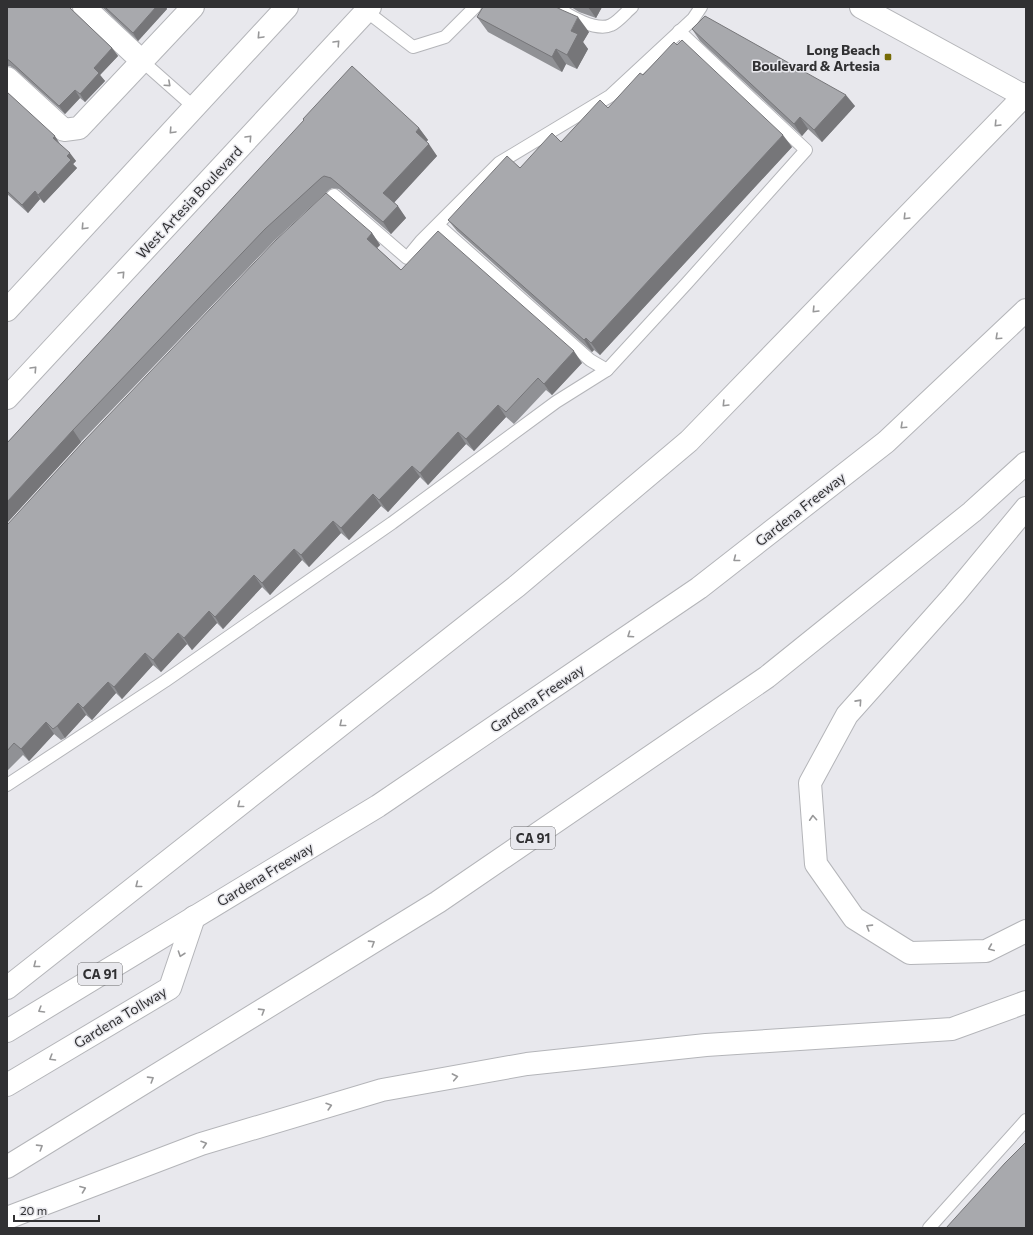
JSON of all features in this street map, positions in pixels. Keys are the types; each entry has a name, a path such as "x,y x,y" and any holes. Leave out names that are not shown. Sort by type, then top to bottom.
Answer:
{"main road":[{"path":"84,7 142,61"},
{"path":"7,78 64,130 79,128 192,7"},
{"path":"7,310 287,7"},
{"path":"7,988 517,586 689,441 1025,96 861,7"},
{"name":"West Artesia Boulevard","path":"7,398 368,9"},
{"name":"Gardena Freeway","path":"7,1031 378,806 699,588 886,442 1026,310"},
{"name":"CA 91","path":"7,1167 438,902 768,677 972,512 1026,463"},
{"path":"1026,508 954,595 847,715 810,783 816,864 854,918 910,953 986,951 1026,931"},
{"name":"Gardena Tollway","path":"7,1085 170,988 194,917"},
{"path":"7,1218 202,1144 382,1090 535,1063 706,1045 952,1029 1026,1002"}],"lane":[{"path":"368,9 413,47 445,37 475,7"},
{"path":"557,7 566,15 594,26 610,26 632,7"},
{"path":"312,216 334,195 407,258 421,241 499,163 610,96 693,19 701,7"},
{"path":"7,785 165,681 392,523 556,402 607,370 806,150 679,31"},
{"path":"142,61 194,107"},
{"path":"438,225 590,360 607,370"},
{"path":"929,1228 1026,1120"}],"building":[{"path":"7,7 69,7 112,48 94,68 99,73 80,94 75,90 59,106 7,59"},
{"path":"105,7 156,7 133,33"},
{"path":"483,7 556,7 578,17 571,31 578,34 567,55 556,49 552,57 477,17"},
{"path":"705,16 846,95 814,130 800,117 794,124 692,29"},
{"path":"682,40 783,135 591,343 586,338 584,340 448,220 507,156 520,168 552,133 561,142 600,100 608,108 640,73 643,75 674,42 677,45"},
{"path":"352,66 419,128 416,132 429,144 383,193 398,206 383,222 331,178 324,176 321,178 265,229 73,430 7,502 7,443"},
{"path":"7,92 55,136 53,138 70,153 67,156 71,160 38,195 35,191 22,205 7,191"},
{"path":"326,193 372,233 367,239 401,270 438,231 574,351 544,384 538,378 506,412 498,405 466,439 458,432 420,473 412,466 379,500 373,494 341,528 333,521 301,555 294,549 262,583 254,575 215,617 209,611 184,638 178,633 153,660 145,653 114,687 108,682 83,708 78,703 53,729 46,722 21,749 14,743 7,751 7,525 84,441 276,240"},
{"path":"1026,1142 1026,1228 946,1228 1005,1163"}],"place":[{"name":"Long Beach Boulevard & Artesia","path":"888,57"}]}
